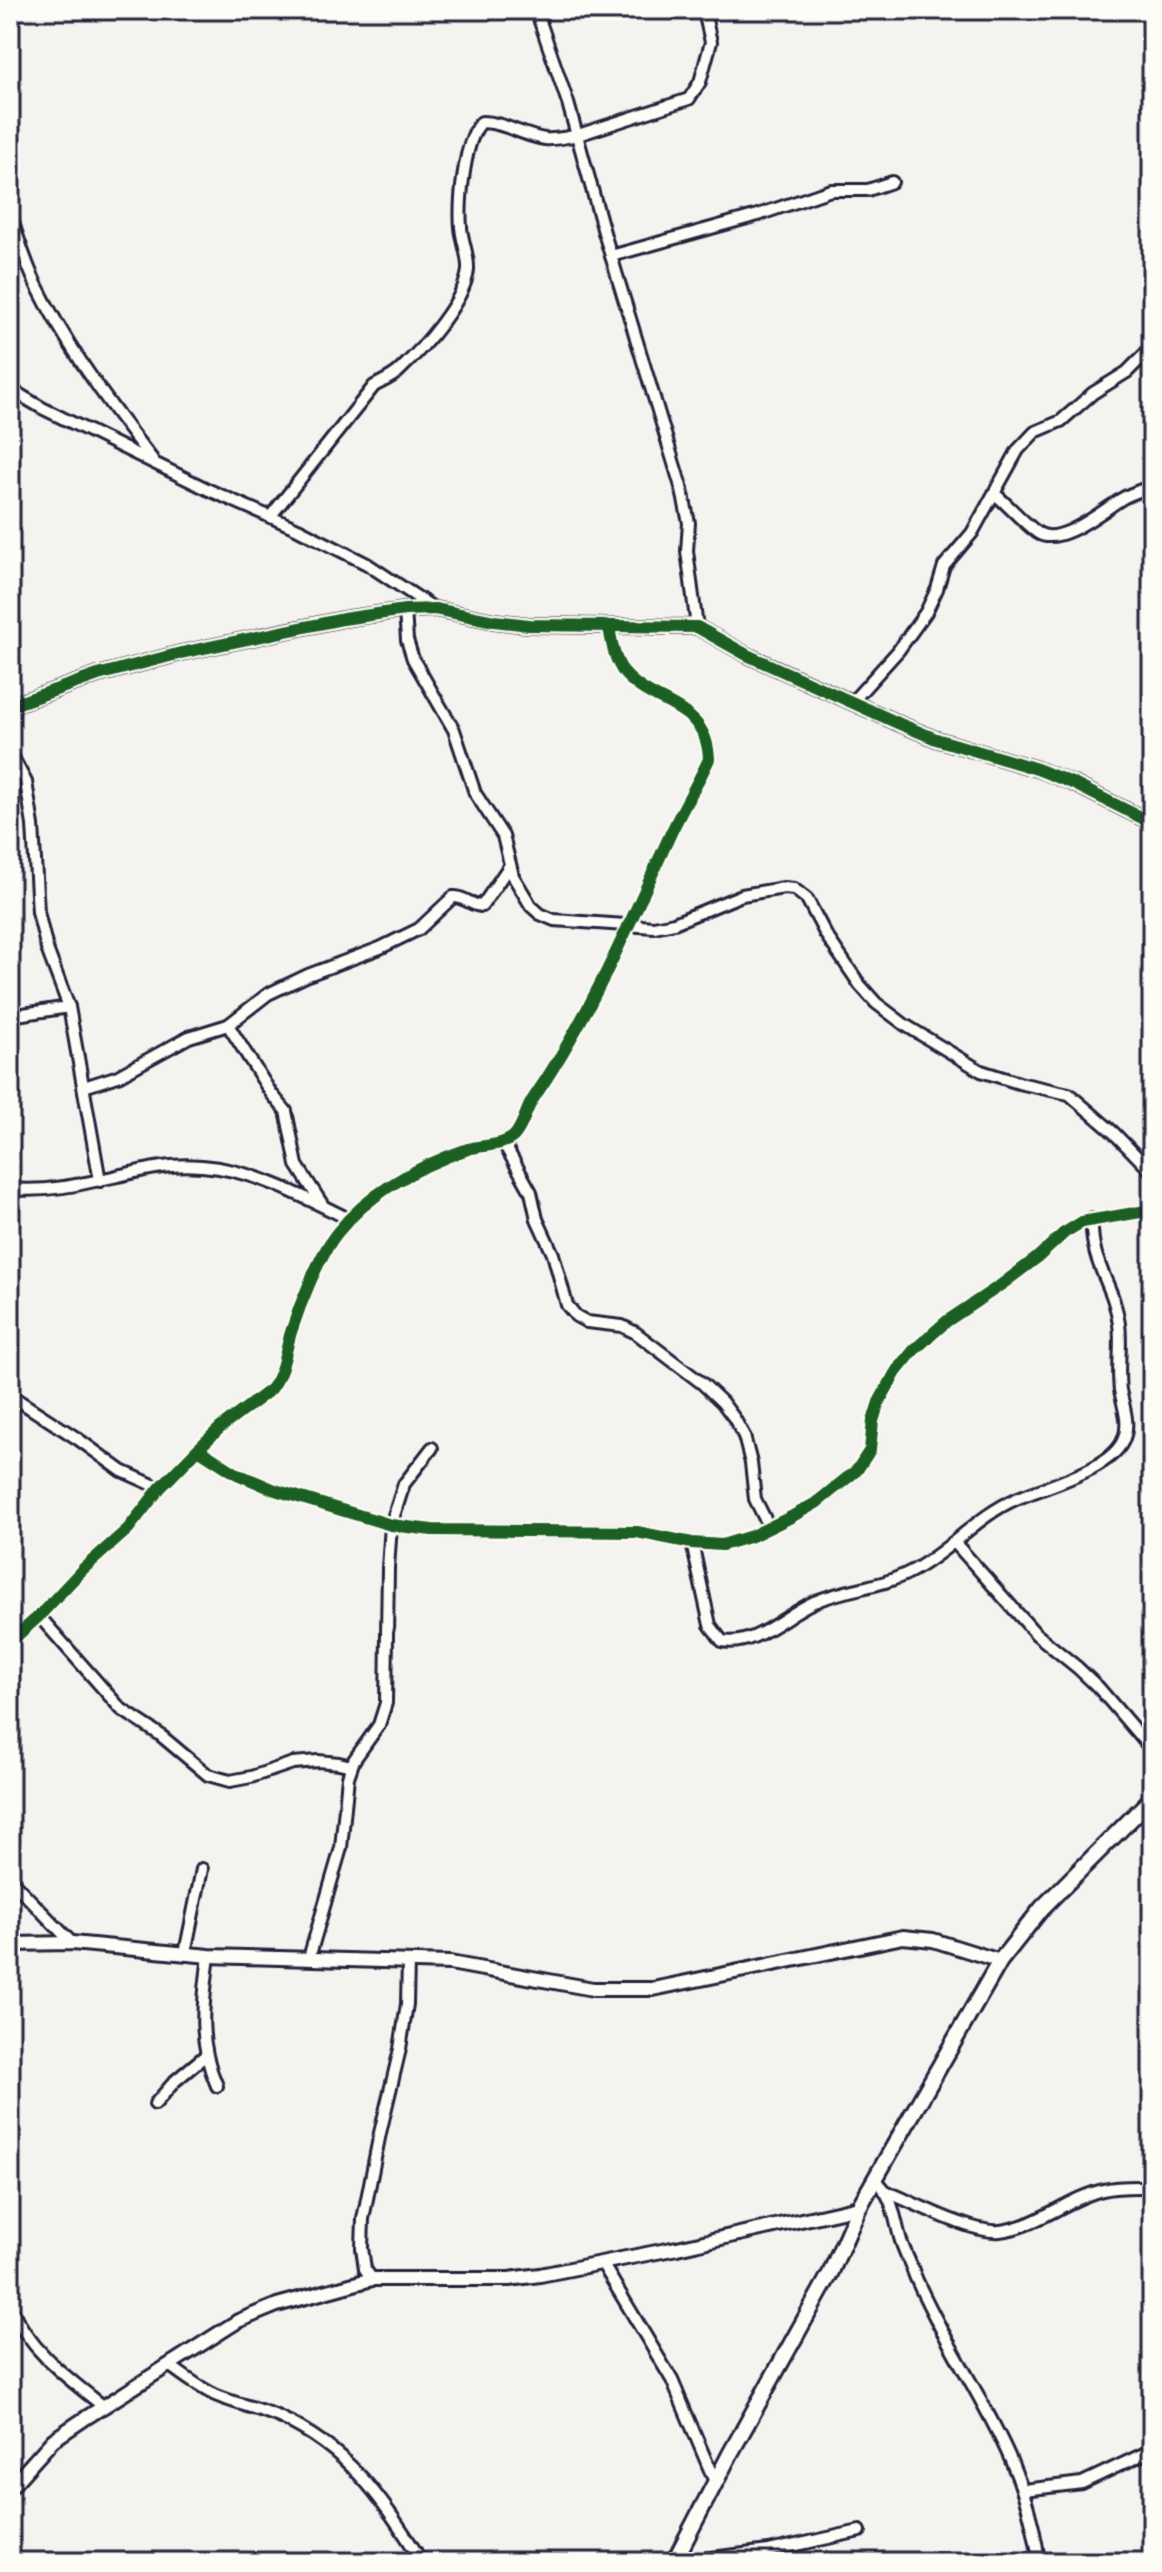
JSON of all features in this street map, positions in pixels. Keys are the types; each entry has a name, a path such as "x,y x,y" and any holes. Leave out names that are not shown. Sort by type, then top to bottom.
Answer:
{"main road":[{"path":"676,2562 715,2482 830,2274 859,2207 880,2186 1000,1961 1042,1908 1152,1798"}],"street":[{"path":"270,517 374,386 398,373 426,342 464,287 468,271 461,213 468,146 477,125 482,122 496,123 551,139 578,135 689,99 700,82 711,42 701,10"},
{"path":"540,11 682,490 689,523 687,551 697,627"},
{"path":"611,256 758,215 831,190 868,190 892,182"},
{"path":"10,214 35,283 67,339 97,387 156,464"},
{"path":"852,702 898,651 926,612 944,566 972,533 1026,439 1061,421 1093,393 1127,372 1152,347"},
{"path":"10,389 156,464 367,564 435,609"},
{"path":"995,494 1038,533 1048,537 1063,534 1125,497 1152,486"},
{"path":"10,706 98,675 181,653 343,619 405,610 435,609 506,622 697,627 747,655 936,739 1025,765 1072,783 1152,823"},
{"path":"405,610 407,640 413,659 454,730 469,779 484,809 503,836 513,876 531,906 540,914 554,920 654,927 674,923 742,895 794,889 807,899 826,935 876,1003 905,1025 981,1071 1069,1094 1113,1132 1152,1172"},
{"path":"10,1642 128,1529 160,1488 198,1449 220,1428 265,1395 278,1380 292,1330 317,1267 334,1237 349,1219 379,1193 423,1166 473,1148 503,1142 515,1135 530,1103 590,1006 709,759 709,746 702,731 684,711 639,686 626,674 616,659 609,627"},
{"path":"10,752 26,782 33,825 38,912 69,1007 100,1181"},
{"path":"84,1087 118,1076 189,1037 228,1025 268,994 308,975 380,948 419,929 453,897 459,896 475,906 482,906 510,865"},
{"path":"10,1016 69,1007"},
{"path":"228,1025 286,1111 297,1165 324,1207"},
{"path":"503,1142 531,1192 537,1219 553,1254 567,1305 576,1316 587,1322 622,1326 636,1333 722,1402 744,1436 755,1499 769,1527"},
{"path":"10,1189 69,1188 164,1167 202,1164 235,1169 349,1219"},
{"path":"198,1449 237,1474 275,1490 391,1525 432,1530 637,1532 692,1543 722,1545 752,1536 816,1503 842,1484 865,1461 879,1402 896,1372 914,1350 947,1321 1082,1222 1152,1210"},
{"path":"692,1543 710,1625 722,1641 731,1643 761,1634 816,1601 912,1572 955,1543 998,1508 1114,1455 1126,1432 1120,1387 1119,1323 1114,1298 1094,1254 1092,1219"},
{"path":"10,1395 122,1471 160,1488"},
{"path":"309,1958 341,1848 345,1794 351,1766 379,1725 386,1703 391,1525 404,1484 432,1448"},
{"path":"955,1543 1021,1619 1098,1687 1152,1750"},
{"path":"39,1616 121,1709 159,1734 208,1775 230,1781 293,1763 318,1761 351,1766"},
{"path":"185,1953 202,1869"},
{"path":"10,1879 72,1943"},
{"path":"10,1944 72,1943 209,1956 450,1963 562,1985 626,1991 653,1989 903,1937 933,1940 1000,1961"},
{"path":"209,1956 203,2022 206,2055 217,2086"},
{"path":"372,2279 365,2269 363,2219 400,2049 407,2004 408,1961"},
{"path":"155,2104 175,2081 206,2055"},
{"path":"880,2186 956,2221 999,2232 1102,2190 1152,2187"},
{"path":"880,2186 943,2334 1003,2438 1024,2490 1036,2534 1039,2562"},
{"path":"10,2488 53,2440 103,2406 238,2321 288,2301 372,2279 509,2279 602,2263 859,2207"},
{"path":"602,2263 672,2380 715,2482"},
{"path":"10,2305 36,2349 103,2406"},
{"path":"169,2365 195,2385 291,2422 336,2451 378,2494 422,2562"},
{"path":"1024,2490 1082,2483 1152,2450"},
{"path":"676,2562 769,2551 860,2531"}],"cycle path":[{"path":"10,706 98,675 181,653 343,619 405,610 435,609 529,625 697,627 747,655 900,724 936,739 1037,769 1152,823"},
{"path":"10,1642 128,1529 160,1488 198,1449 271,1389 317,1267 330,1243 350,1218 380,1193 413,1172 468,1149 504,1142 520,1128 531,1103 591,1003 709,759 706,741 689,716 637,685 621,669 609,627"},
{"path":"198,1449 237,1474 275,1490 391,1525 432,1530 637,1532 692,1543 722,1545 752,1536 791,1517 816,1503 857,1470 870,1450 879,1402 896,1372 914,1350 947,1321 1001,1285 1082,1222 1152,1210"}]}
